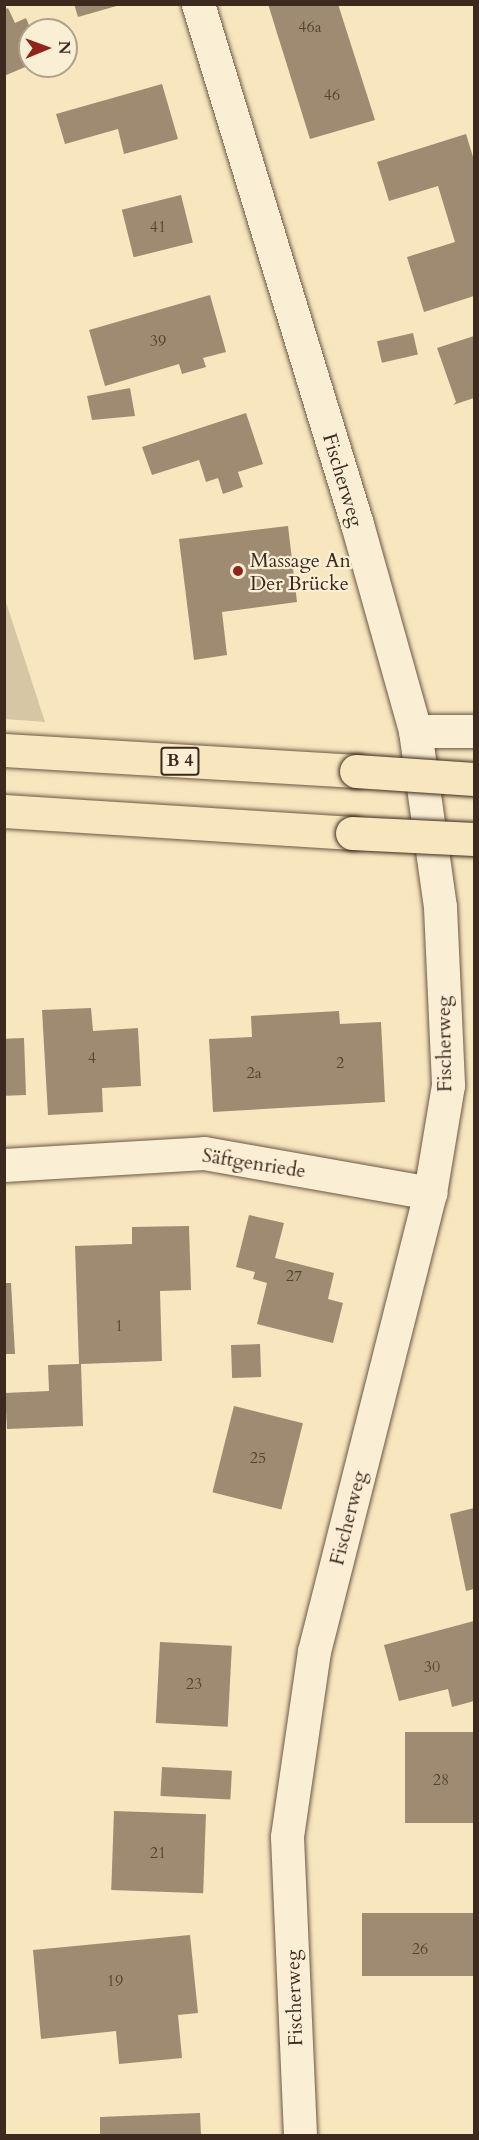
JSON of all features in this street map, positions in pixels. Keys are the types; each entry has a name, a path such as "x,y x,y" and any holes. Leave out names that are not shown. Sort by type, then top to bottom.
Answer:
{"highway":[{"name":"B 4","path":"4,750 474,779"},
{"path":"4,811 474,839"}],"street":[{"name":"Fischerweg","path":"198,4 357,524 415,730 440,907 448,1085 430,1193 314,1651 287,1837 300,2136"},
{"path":"415,730 474,731"},
{"name":"Säftgenriede","path":"4,1165 204,1153 430,1193"}],"shaded area":[{"path":"5,599 45,722 5,719"}],"building":[{"path":"74,4 120,4 120,5 78,17"},
{"path":"268,4 338,4 375,120 310,139"},
{"path":"8,8 15,23 18,22 18,70 4,76 4,10"},
{"path":"162,84 178,139 124,154 118,129 65,144 56,114"},
{"path":"466,134 474,160 474,296 424,312 407,257 455,242 438,186 389,201 377,162"},
{"path":"181,195 193,243 134,257 122,210"},
{"path":"210,295 226,352 203,358 206,367 182,374 179,364 105,386 89,330"},
{"path":"413,333 418,354 382,363 377,341"},
{"path":"474,336 474,398 453,405 456,402 437,348"},
{"path":"130,388 135,416 92,420 87,396"},
{"path":"246,413 263,464 238,472 243,487 223,494 218,478 206,482 199,460 152,475 142,447"},
{"name":"Massage An Der Brücke","path":"288,526 297,602 222,612 227,655 194,660 179,539"},
{"path":"91,1008 93,1031 138,1028 141,1086 102,1088 103,1112 48,1115 42,1010"},
{"path":"339,1011 340,1024 381,1022 385,1102 213,1112 209,1039 252,1037 251,1016"},
{"path":"24,1038 26,1095 6,1096 4,1039"},
{"path":"249,1215 284,1223 275,1258 334,1273 328,1299 343,1303 333,1343 257,1324 267,1283 253,1279 255,1272 236,1267"},
{"path":"189,1226 191,1290 160,1291 162,1361 81,1364 83,1426 7,1429 5,1393 49,1391 48,1365 79,1364 75,1246 132,1244 132,1227"},
{"path":"4,1283 11,1283 15,1354 4,1354"},
{"path":"260,1344 261,1377 232,1378 231,1345"},
{"path":"234,1406 303,1423 281,1510 212,1492"},
{"path":"474,1508 474,1589 466,1591 450,1514"},
{"path":"474,1621 474,1701 452,1707 448,1689 399,1701 384,1645"},
{"path":"160,1642 232,1646 228,1727 156,1723"},
{"path":"405,1732 474,1732 474,1823 405,1823"},
{"path":"162,1767 232,1771 230,1800 160,1796"},
{"path":"114,1811 206,1814 203,1893 111,1890"},
{"path":"362,1913 474,1913 474,1976 362,1976"},
{"path":"190,1935 198,2013 178,2015 182,2058 119,2064 116,2031 41,2039 33,1950"},
{"path":"200,2113 201,2136 100,2136 100,2117"}],"place":[{"name":"Massage An Der Brücke","path":"238,571"}]}
